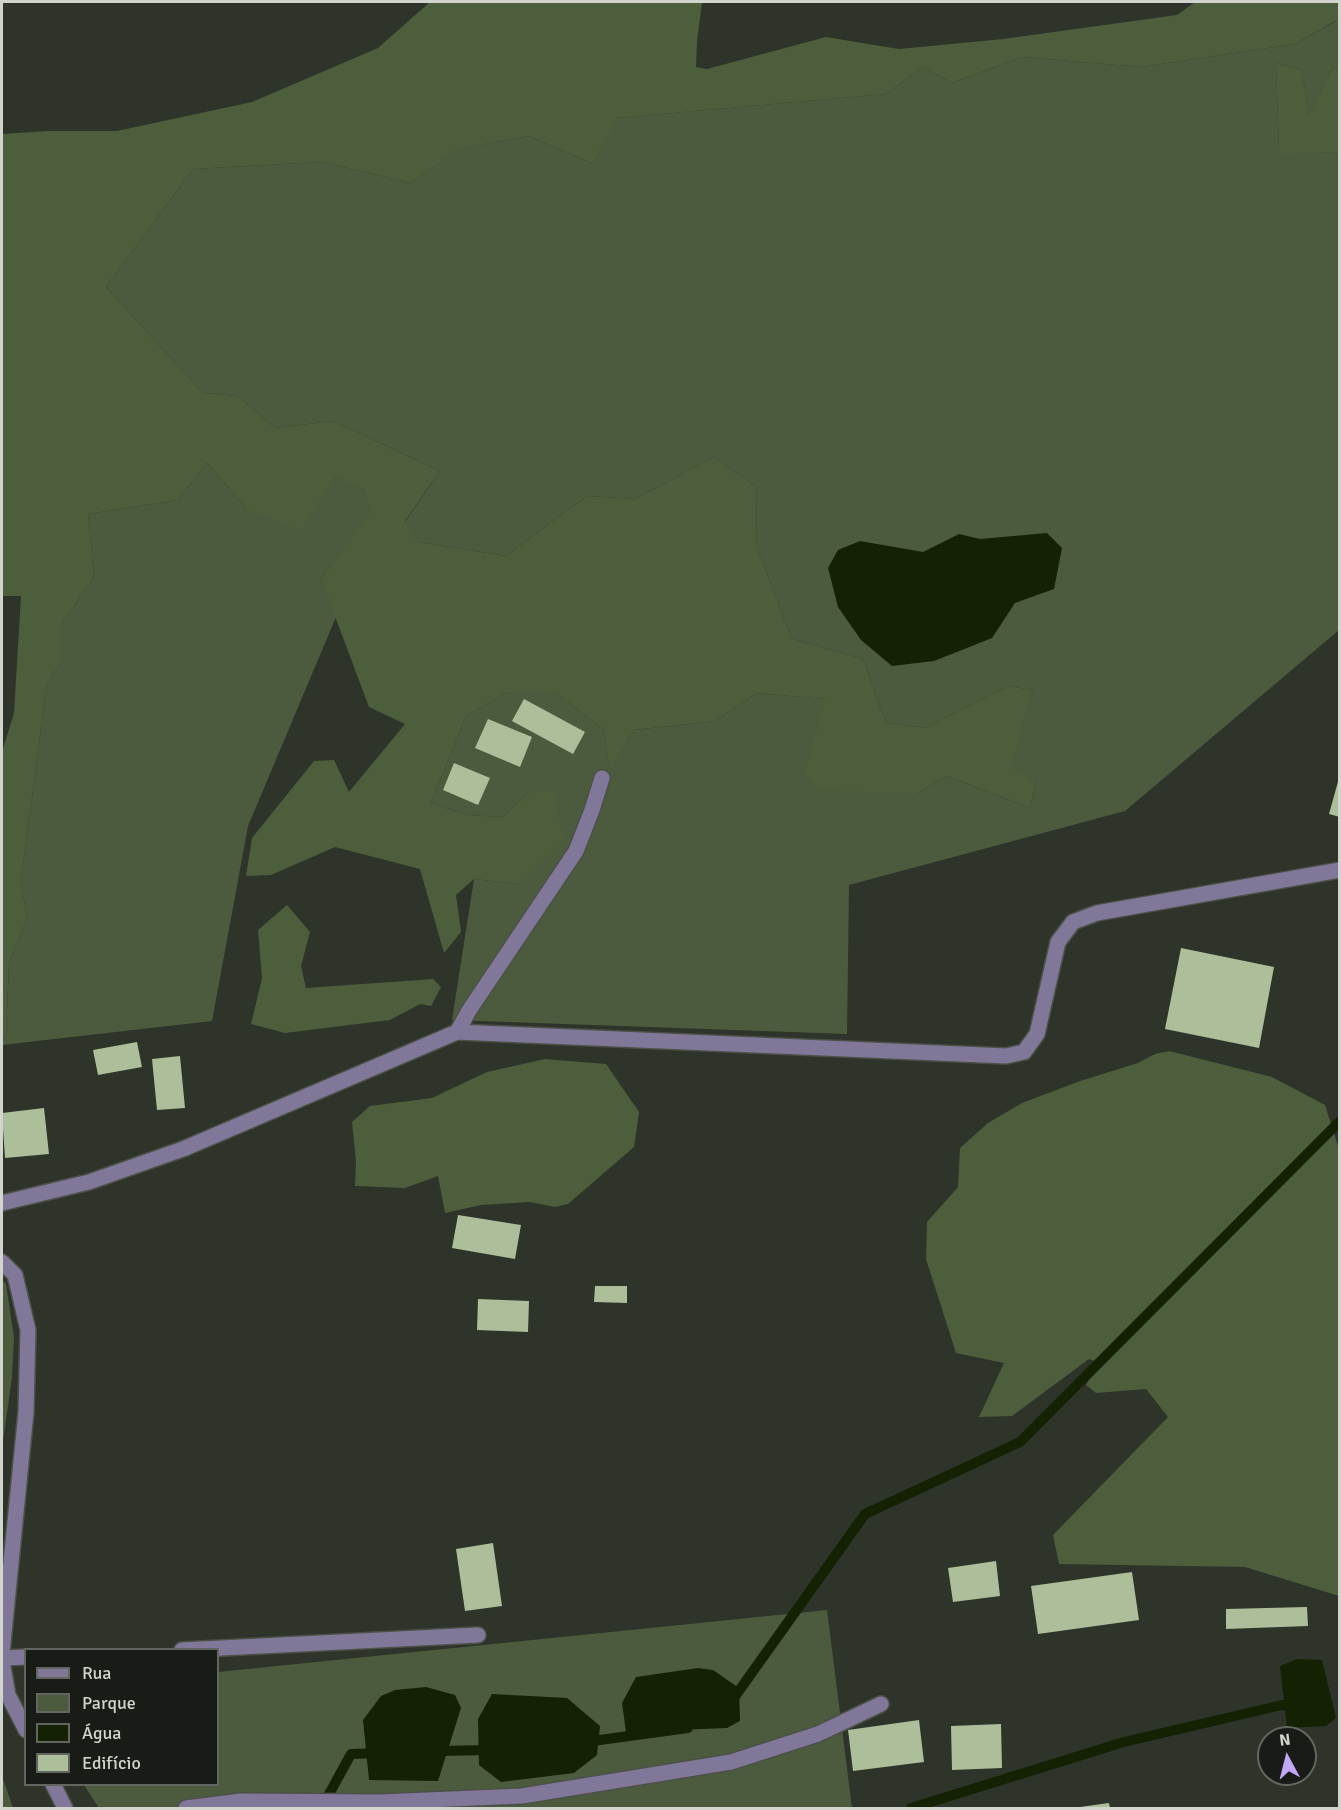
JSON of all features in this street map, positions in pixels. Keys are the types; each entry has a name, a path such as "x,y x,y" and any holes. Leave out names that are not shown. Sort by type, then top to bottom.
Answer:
{"street":[{"path":"457,1032 576,851 602,778"},
{"path":"2,1203 89,1182 183,1149 457,1032 1006,1056 1024,1052 1037,1034 1058,942 1073,922 1096,913 1340,870"},
{"path":"2,1262 15,1275 28,1330 26,1412 2,1653"},
{"path":"219,1648 478,1635"},
{"path":"24,1657 2,1659 8,1695 24,1726"},
{"path":"186,1809 241,1801 380,1802 522,1796 731,1762 818,1734 881,1704"},
{"path":"53,1786 64,1809"}],"green space":[{"path":"1336,21 1339,25 1339,71 1333,66 1309,117 1302,70 1276,63 1279,153 1339,152 1339,630 1125,811 849,885 847,1034 452,1020 474,879 519,884 529,792 503,817 467,815 431,803 466,716 508,692 555,692 603,729 610,770 634,730 715,721 757,693 826,699 804,773 916,794 947,776 1030,808 1036,782 1010,769 1033,690 1008,686 926,728 886,723 863,659 792,639 757,548 756,487 714,457 635,499 587,496 506,556 419,542 405,522 440,471 333,421 275,428 238,396 203,393 106,287 193,169 322,162 411,183 457,149 529,136 593,164 616,118 886,94 923,67 952,83 1022,57 1141,67 1295,44"},
{"path":"207,463 247,509 336,477 364,490 372,511 321,579 336,617 248,826 212,1021 2,1045 6,1036 9,962 27,919 21,880 47,684 61,662 61,626 94,576 88,514 178,500"},
{"path":"2,1280 6,1284 14,1337 12,1377 2,1448"},
{"path":"827,1610 852,1808 99,1808 85,1786 219,1786 219,1672"},
{"path":"2,1776 11,1802 13,1808 2,1808"}],"shaded area":[{"path":"430,2 702,2 696,67 707,69 826,37 899,49 1003,39 1177,15 1195,2 1339,2 1340,25 1335,21 1295,44 1141,67 1022,57 952,83 923,67 886,94 617,118 593,164 529,136 458,149 411,183 322,162 193,169 106,287 203,393 238,396 275,428 333,421 440,471 405,521 419,542 506,556 587,496 635,499 714,457 756,487 757,548 792,639 863,659 886,723 926,728 1008,686 1033,690 1011,768 1036,782 1030,808 947,776 916,794 819,790 804,773 825,699 757,693 715,721 634,730 610,771 603,729 555,692 508,692 466,716 431,803 467,815 503,817 529,792 554,791 564,841 519,884 474,879 456,895 461,932 444,953 420,869 335,847 271,875 246,876 252,838 314,761 334,760 349,792 405,724 369,707 321,579 371,511 364,490 335,477 301,531 247,509 207,463 178,500 88,514 94,576 61,626 61,662 47,684 21,880 27,919 9,962 6,1036 2,1041 2,752 14,713 21,596 2,596 2,134 117,131 252,102 378,48"},
{"path":"1276,63 1302,70 1309,116 1333,66 1339,71 1339,152 1279,154"},
{"path":"287,905 310,932 301,966 306,988 433,979 441,987 431,1006 420,1004 390,1020 285,1033 251,1024 262,978 258,930"},
{"path":"1169,1051 1272,1077 1325,1105 1339,1149 1339,1596 1245,1567 1059,1564 1053,1535 1168,1417 1146,1389 1096,1393 1086,1385 1099,1363 1089,1359 1012,1416 979,1417 1004,1363 956,1353 926,1259 927,1222 958,1187 960,1148 988,1123 1022,1103 1080,1081 1138,1063 1155,1054"},
{"path":"545,1059 606,1064 639,1112 634,1147 568,1204 555,1207 530,1202 481,1205 445,1213 438,1176 405,1188 355,1186 356,1161 352,1122 370,1106 432,1098 487,1072"}],"water":[{"path":"1047,533 1062,548 1054,589 1015,603 992,638 934,661 892,666 861,640 838,607 828,568 838,550 860,541 923,552 959,534 980,539"},
{"path":"1297,1659 1322,1660 1336,1718 1326,1726 1287,1726 1280,1666"},
{"path":"698,1668 713,1670 739,1688 740,1721 727,1728 626,1732 622,1703 636,1677"},
{"path":"426,1687 455,1695 461,1708 438,1781 369,1780 363,1720 381,1696 395,1690"},
{"path":"492,1694 567,1698 600,1726 597,1755 574,1773 501,1782 479,1765 478,1719"}],"building":[{"path":"524,699 585,732 573,754 512,721"},
{"path":"488,719 532,737 520,767 475,748"},
{"path":"454,763 490,778 478,805 443,790"},
{"path":"1340,779 1340,817 1329,814"},
{"path":"1181,948 1274,967 1259,1048 1165,1029"},
{"path":"137,1042 142,1067 98,1075 93,1050"},
{"path":"180,1056 185,1108 157,1110 152,1059"},
{"path":"44,1108 49,1154 5,1158 2,1113"},
{"path":"458,1215 521,1225 515,1259 452,1248"},
{"path":"595,1286 627,1286 627,1303 594,1302"},
{"path":"478,1299 529,1301 528,1332 477,1330"},
{"path":"493,1543 502,1606 465,1611 456,1549"},
{"path":"996,1561 1000,1596 953,1602 948,1568"},
{"path":"1132,1572 1139,1620 1038,1634 1031,1586"},
{"path":"1307,1607 1308,1626 1226,1629 1226,1609"},
{"path":"919,1720 924,1762 853,1771 848,1730"},
{"path":"1001,1724 1002,1768 952,1770 951,1726"},
{"path":"1109,1803 1110,1808 1080,1807"}],"waterway":[{"path":"731,1702 865,1514 1020,1442 1340,1121"},
{"path":"911,1808 1124,1742 1282,1705 1298,1707"},
{"path":"585,1742 688,1728"},
{"path":"435,1751 492,1750"},
{"path":"322,1807 351,1754 381,1753"}]}
